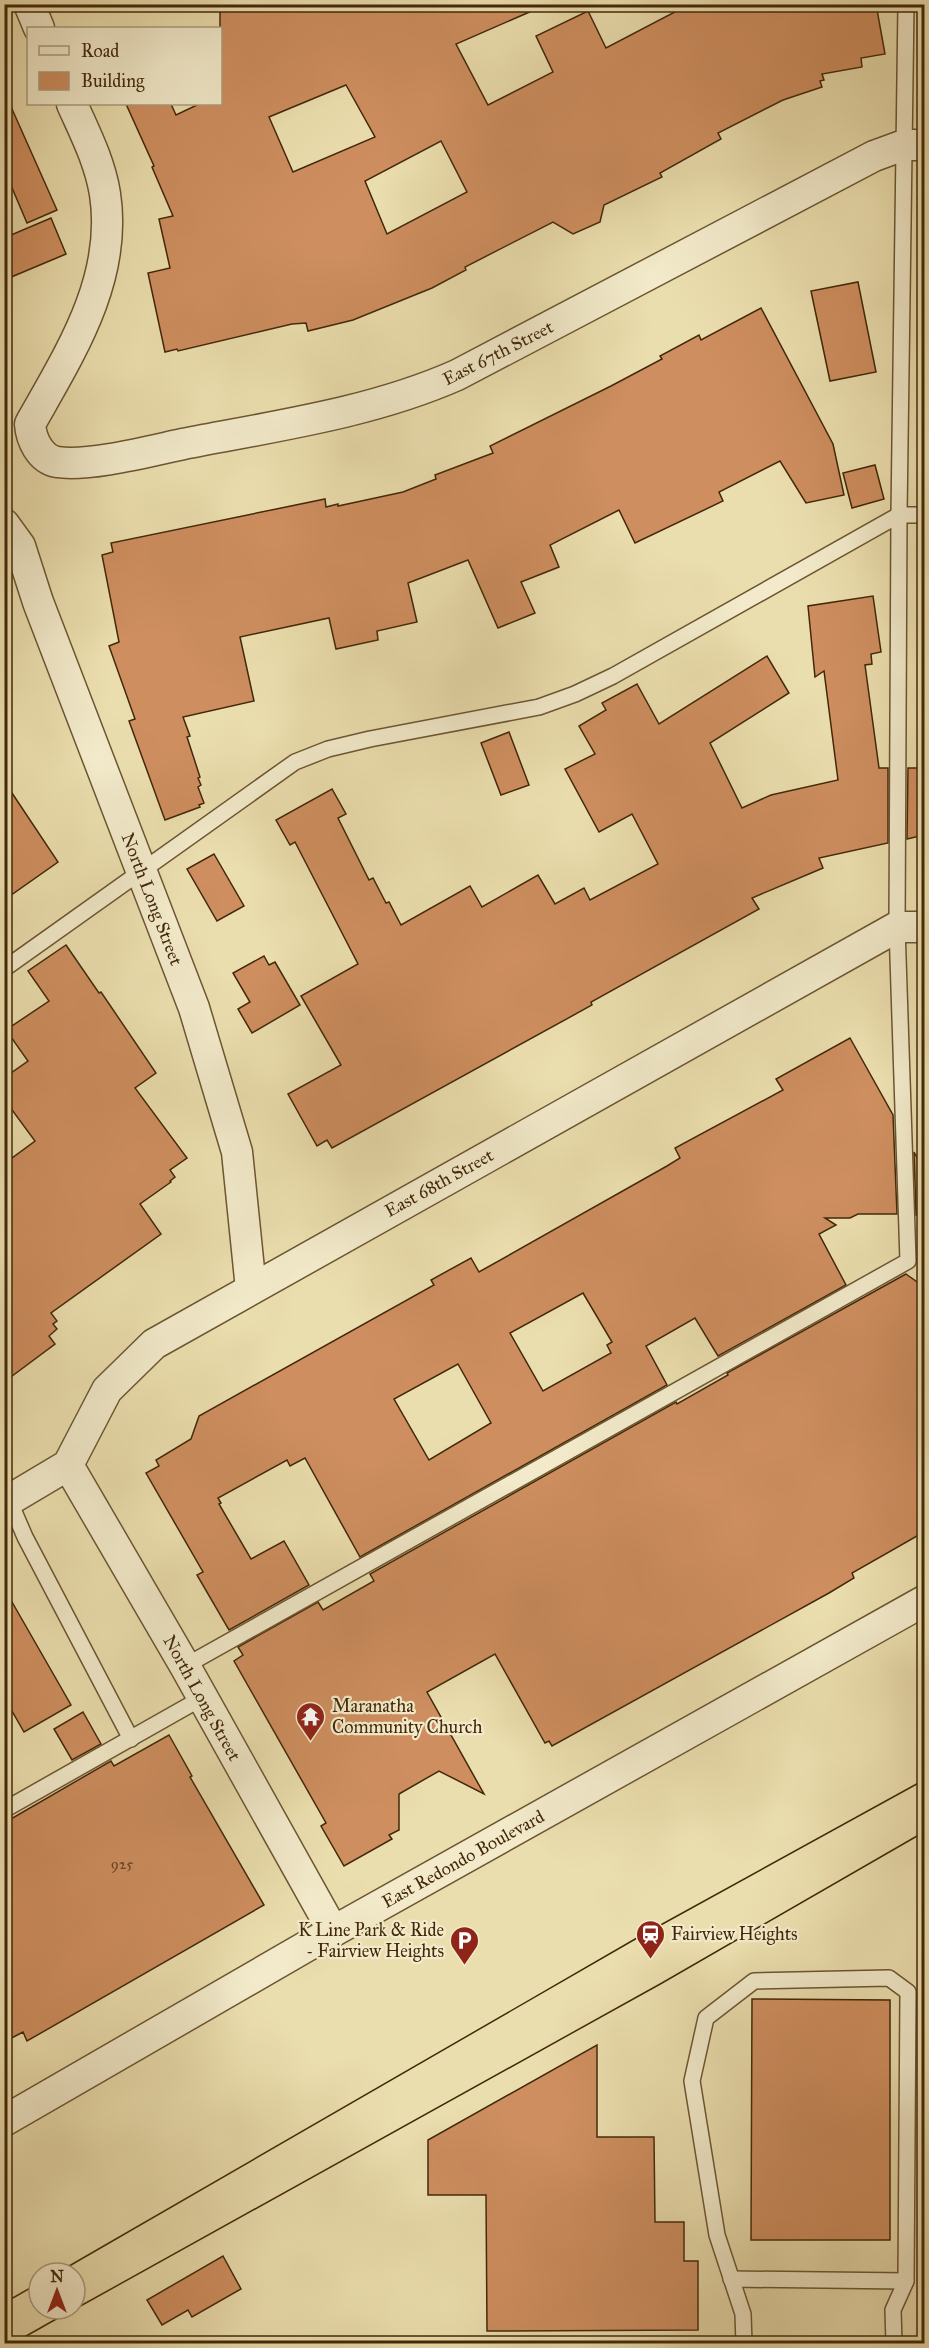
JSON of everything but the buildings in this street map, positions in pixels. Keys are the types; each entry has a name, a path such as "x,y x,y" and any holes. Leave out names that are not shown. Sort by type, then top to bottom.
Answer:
{"street":[{"path":"29,4 39,27"},
{"name":"East 67th Street","path":"72,105 95,154 105,193 106,235 100,284 82,329 30,424 33,439 41,453 55,462 118,457 325,416 404,397 457,375 863,162 914,145"},
{"name":"North Long Street","path":"4,524 20,546 38,602 194,1008 237,1152 251,1288"},
{"name":"East 68th Street","path":"68,1465 106,1390 154,1344 251,1288 911,927"},
{"path":"7,1501 68,1465"},
{"name":"North Long Street","path":"68,1465 185,1666 333,1931"},
{"name":"East Redondo Boulevard","path":"4,2121 333,1931 924,1601"}],"lane":[{"path":"185,1666 908,1261 911,927 899,515 914,145 906,4"},
{"path":"4,969 295,762 328,749 539,706 575,694 613,676 899,515 924,515"},
{"path":"7,1501 131,1739"},
{"path":"4,1809 202,1698"},
{"path":"744,2343 743,2313 717,2235 692,2081 706,2018 754,1981 889,1978 908,1992 906,2281 893,2310 894,2343"},
{"path":"731,2279 906,2281"}],"tram line":[{"path":"78,2261 637,1938 924,1780"},
{"path":"87,2302 662,1983 924,1832"},
{"path":"4,2303 27,2290"},
{"path":"12,2344 53,2321"}],"place":[{"name":"Maranatha Community Church","path":"311,1742"},
{"name":"Fairview Heights","path":"650,1960"},
{"name":"K Line Park & Ride - Fairview Heights","path":"465,1966"}]}
